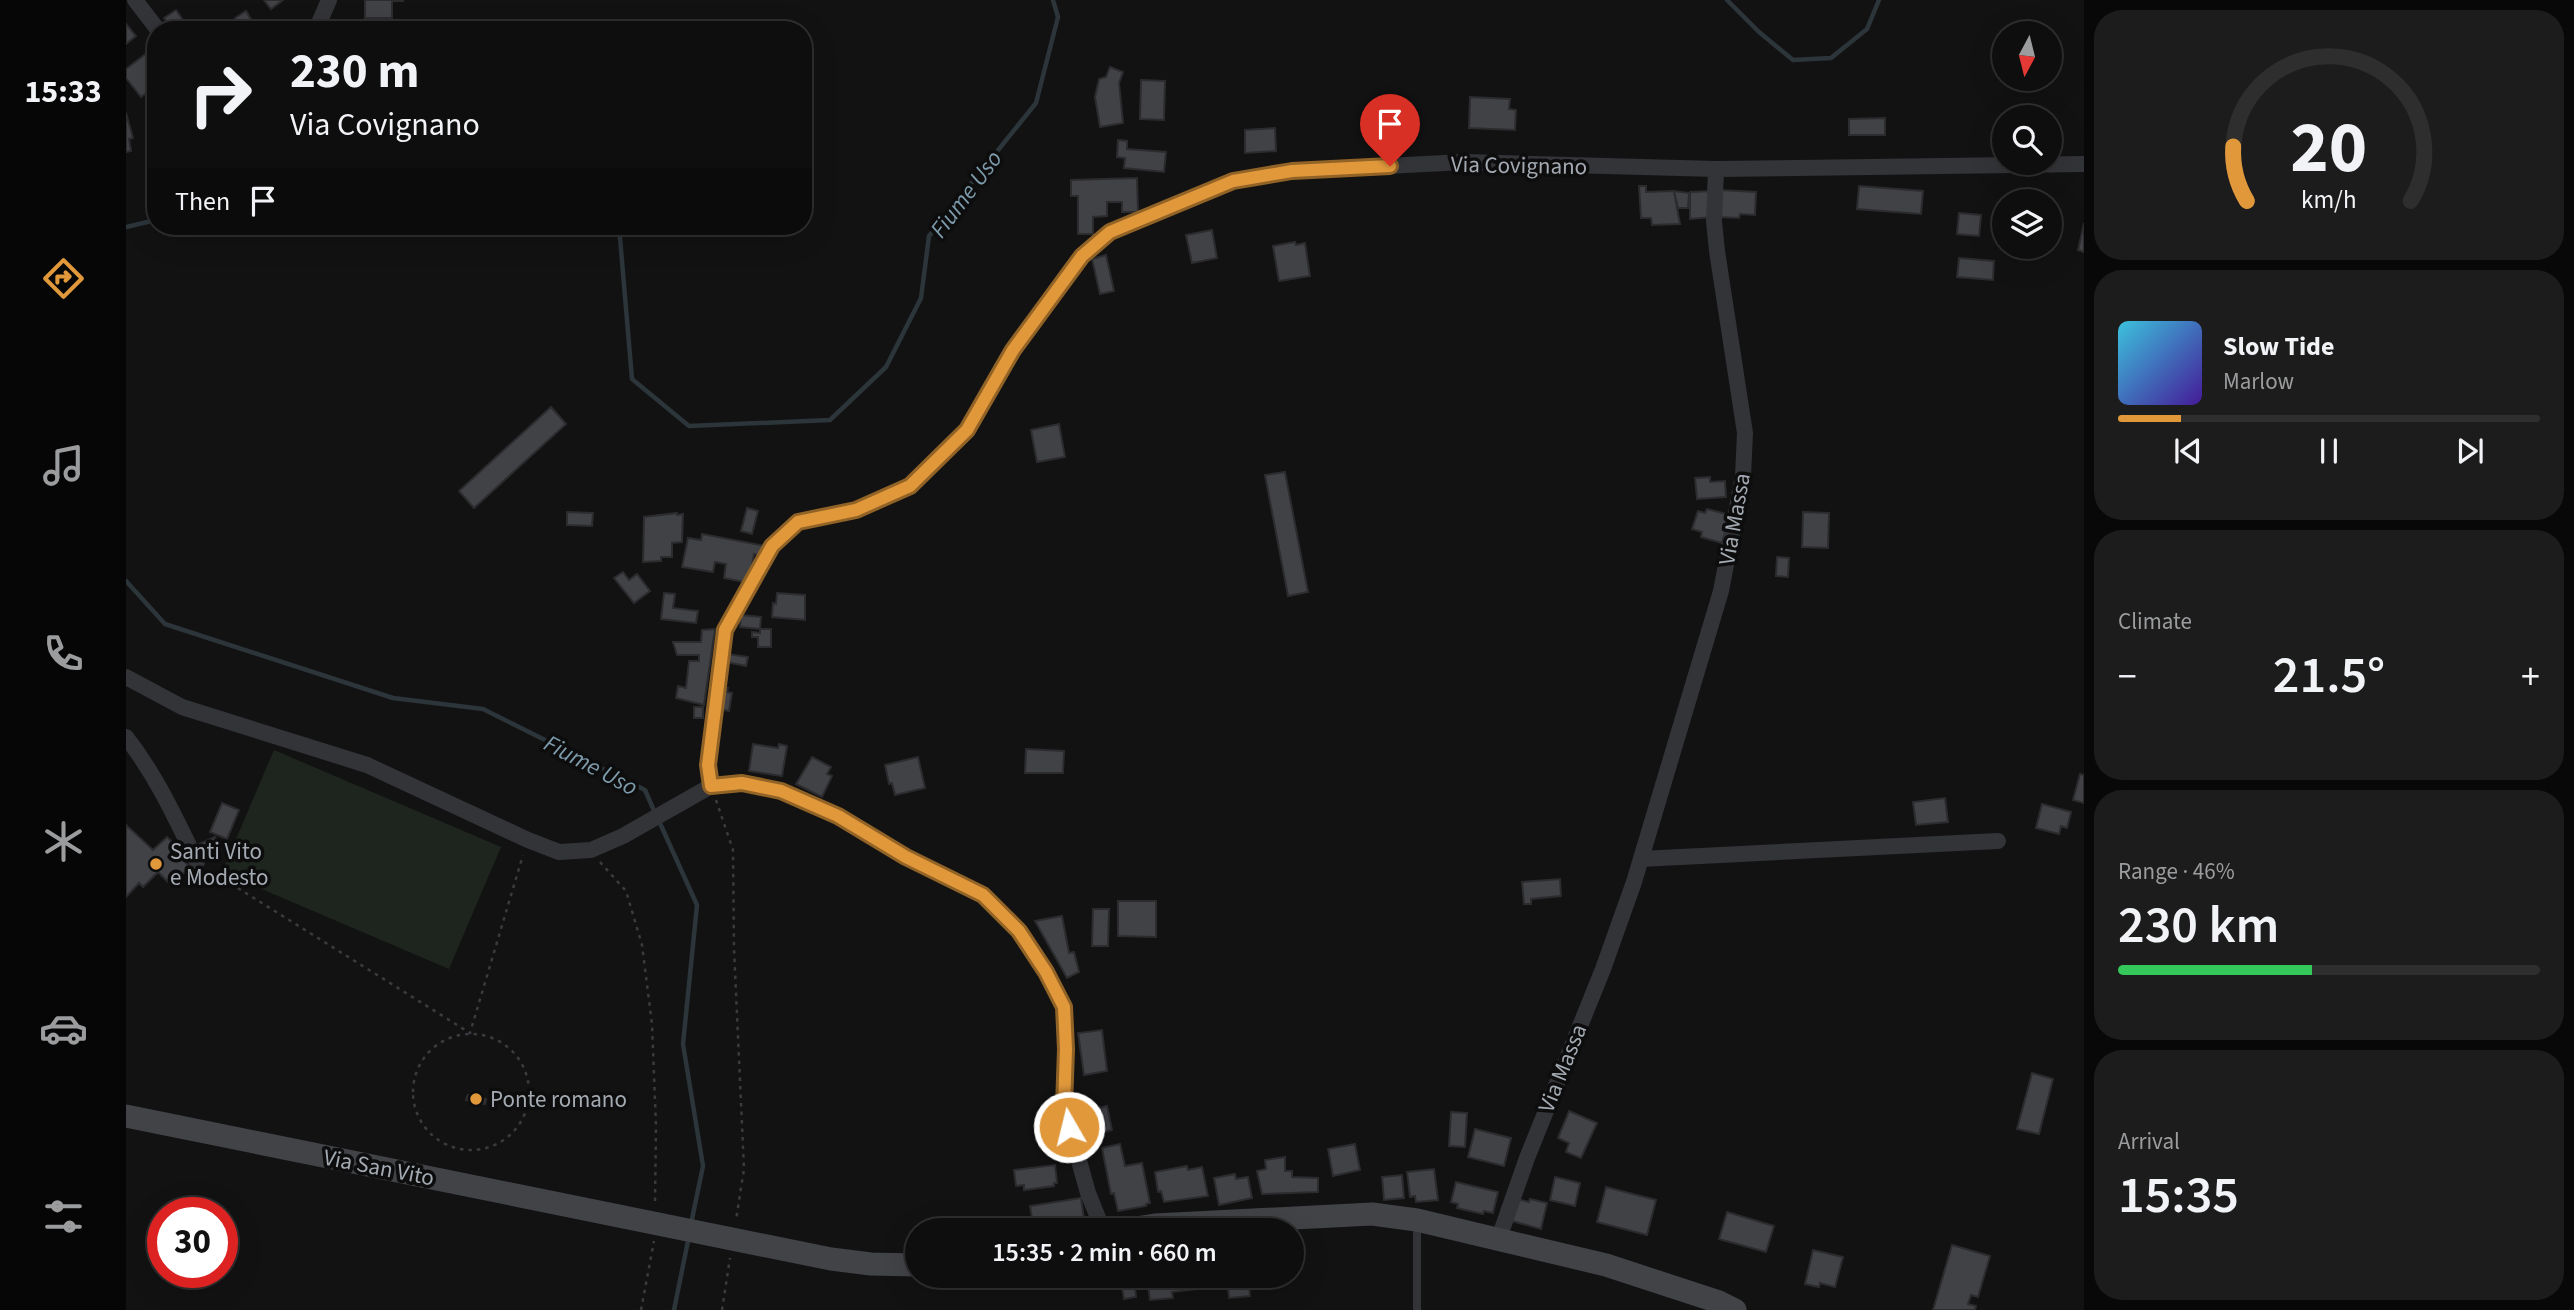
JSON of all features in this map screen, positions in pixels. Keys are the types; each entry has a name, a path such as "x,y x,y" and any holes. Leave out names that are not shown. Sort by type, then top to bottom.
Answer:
{"street":[{"path":"135,0 151,21"},
{"path":"320,21 329,0"},
{"name":"Via Covignano","path":"711,786 708,765 725,630 772,546 798,522 856,510 910,486 967,430 1013,350 1082,256 1110,232 1233,181 1292,171 1464,162 1716,169 2084,164"},
{"name":"Via Massa","path":"1499,1238 1551,1096 1603,969 1641,859 1721,591 1743,476 1745,433 1714,221 1716,169"},
{"path":"126,677 182,707 367,765 559,852 591,850 623,836 711,786 742,783 781,791 838,816 906,857 983,895 1019,931 1046,972 1064,1007 1064,1107 1088,1193 1098,1218"},
{"path":"126,737 162,791 197,862"},
{"path":"1641,859 1998,841"},
{"name":"Via San Vito","path":"126,1116 759,1244 871,1264 905,1265"},
{"path":"1286,1218 1361,1214 1417,1220 1606,1265 1719,1302 1735,1310"}],"lane":[{"path":"1417,1220 1417,1310"}],"path":[{"path":"711,786 733,850 734,949 744,1169 736,1220"},
{"path":"470,1033 528,840"},
{"path":"591,850 626,891 642,945 652,1024 656,1126 655,1210"},
{"path":"197,862 470,1033 497,1038 520,1058 530,1088 524,1118 504,1141 475,1151 444,1145 421,1125 411,1095 417,1065 437,1042 470,1033"},
{"path":"641,1310 654,1235"},
{"path":"722,1310 730,1259"}],"shaded area":[{"path":"274,750 501,847 449,969 222,872"}],"building":[{"path":"264,0 283,0 271,9"},
{"path":"365,0 403,1 392,1 392,18 365,18"},
{"path":"176,10 184,21 166,21 164,18"},
{"path":"246,11 252,21 237,21 235,18"},
{"path":"126,24 136,36 126,44"},
{"path":"147,53 147,96 145,94 141,97 126,78 126,69"},
{"path":"1110,67 1123,72 1119,83 1123,123 1100,127 1095,97 1099,79 1106,77"},
{"path":"1141,80 1165,81 1164,120 1140,119"},
{"path":"1470,97 1510,99 1509,109 1516,110 1515,130 1469,128"},
{"path":"126,113 133,138 129,139 131,151 126,152"},
{"path":"1885,118 1885,135 1849,135 1849,119"},
{"path":"1275,128 1276,151 1245,153 1245,130"},
{"path":"1118,140 1127,141 1127,149 1166,152 1164,172 1124,168 1125,158 1117,157"},
{"path":"1137,178 1138,212 1122,212 1122,202 1107,202 1107,216 1093,217 1093,234 1078,234 1078,196 1071,196 1071,180"},
{"path":"1639,186 1646,186 1646,192 1674,191 1680,224 1652,225 1651,218 1641,218"},
{"path":"1859,186 1923,191 1921,214 1857,209"},
{"path":"1720,190 1756,192 1755,215 1740,214 1739,218 1718,217"},
{"path":"1674,191 1689,193 1688,208 1678,208"},
{"path":"1713,191 1713,217 1690,219 1690,192"},
{"path":"1959,213 1981,215 1979,236 1957,234"},
{"path":"2084,223 2084,252 2078,250"},
{"path":"1212,230 1217,258 1192,263 1186,235"},
{"path":"1295,242 1296,245 1305,243 1310,276 1279,281 1273,246"},
{"path":"1106,255 1114,291 1100,294 1092,259"},
{"path":"1959,258 1994,261 1993,280 1957,277"},
{"path":"551,407 566,424 474,508 459,491"},
{"path":"1059,424 1065,457 1037,462 1031,430"},
{"path":"1285,472 1308,592 1288,596 1265,475"},
{"path":"1710,477 1710,482 1725,481 1726,497 1697,499 1695,478"},
{"path":"747,508 758,511 752,534 741,531"},
{"path":"1707,509 1730,515 1722,543 1701,537 1702,532 1692,529 1698,511 1705,513"},
{"path":"567,512 593,513 592,526 567,525"},
{"path":"1803,512 1829,513 1828,548 1802,547"},
{"path":"683,514 682,542 672,543 672,557 643,562 644,517"},
{"path":"702,534 765,546 763,556 754,554 749,583 724,578 726,564 715,562 713,572 682,567 688,538 701,540"},
{"path":"1777,557 1789,558 1788,577 1776,576"},
{"path":"623,572 629,580 637,574 650,591 634,603 614,578"},
{"path":"664,593 675,594 673,608 698,611 696,623 661,619"},
{"path":"777,593 805,595 805,620 772,617"},
{"path":"741,615 761,617 760,629 740,627"},
{"path":"715,629 704,705 676,698 678,686 686,688 689,661 699,661 699,655 677,655 673,642 701,642 702,630"},
{"path":"760,629 771,629 771,647 758,647 758,637 752,637 752,632 760,633"},
{"path":"728,654 748,657 746,666 726,662"},
{"path":"723,687 732,693 729,711 719,709"},
{"path":"694,707 703,707 703,718 694,718"},
{"path":"753,744 778,748 779,744 787,746 782,776 749,771"},
{"path":"1026,749 1064,751 1063,773 1025,773"},
{"path":"812,757 831,767 827,774 832,776 822,797 796,784"},
{"path":"918,757 925,788 895,795 892,783 889,784 885,765"},
{"path":"2080,774 2084,775 2084,803 2073,800"},
{"path":"1945,798 1948,822 1916,825 1913,802"},
{"path":"222,803 239,810 227,839 210,832"},
{"path":"2042,804 2071,812 2067,828 2061,826 2059,834 2036,828"},
{"name":"Santi Vito e Modesto","path":"126,825 153,850 167,837 187,856 183,860 190,867 171,885 158,872 143,887 139,883 126,897"},
{"path":"215,837 221,849 205,856 199,844"},
{"path":"1560,879 1561,896 1531,899 1531,904 1524,904 1522,882"},
{"path":"1118,901 1156,901 1156,937 1118,936"},
{"path":"1093,909 1109,909 1108,946 1092,946"},
{"path":"1062,916 1069,953 1074,952 1079,972 1067,978 1035,921"},
{"path":"1102,1030 1107,1071 1084,1075 1078,1033"},
{"path":"2032,1073 2053,1079 2039,1134 2017,1129"},
{"name":"Ponte romano","path":"468,1095 486,1099 485,1104 466,1100"},
{"path":"1107,1106 1112,1130 1088,1136 1082,1112"},
{"path":"1569,1111 1597,1123 1581,1158 1566,1152 1569,1143 1558,1138"},
{"path":"1451,1112 1467,1113 1465,1147 1449,1146"},
{"path":"1475,1129 1511,1138 1504,1166 1468,1157"},
{"path":"1120,1144 1125,1166 1142,1163 1150,1203 1146,1206 1118,1211 1114,1193 1111,1194 1102,1148"},
{"path":"1355,1144 1360,1170 1333,1176 1328,1149"},
{"path":"1285,1157 1285,1171 1292,1171 1292,1177 1318,1178 1318,1192 1262,1194 1257,1171 1266,1169 1265,1160"},
{"path":"1055,1165 1057,1183 1054,1183 1054,1186 1024,1190 1024,1185 1016,1186 1014,1170"},
{"path":"1187,1166 1188,1170 1202,1167 1208,1196 1164,1202 1161,1191 1158,1192 1155,1172"},
{"path":"1434,1169 1438,1200 1416,1202 1415,1196 1410,1197 1407,1172"},
{"path":"1235,1174 1236,1179 1248,1177 1252,1198 1219,1205 1214,1178"},
{"path":"1402,1175 1404,1198 1384,1200 1382,1177"},
{"path":"1555,1177 1580,1183 1575,1206 1550,1200"},
{"path":"1456,1182 1498,1192 1493,1213 1484,1211 1483,1214 1457,1208 1458,1204 1451,1202"},
{"path":"1606,1187 1656,1200 1647,1235 1597,1222"},
{"path":"1081,1198 1084,1218 1032,1218 1030,1206"},
{"path":"1517,1199 1547,1203 1541,1229 1512,1221"},
{"path":"1727,1212 1774,1226 1766,1252 1719,1239"},
{"path":"1952,1245 1990,1256 1978,1297 1971,1295 1968,1304 1976,1306 1975,1310 1933,1310"},
{"path":"1813,1250 1843,1257 1835,1287 1820,1283 1819,1287 1805,1284"},
{"path":"1122,1288 1135,1288 1136,1297 1124,1299"},
{"path":"1148,1288 1198,1288 1172,1292 1173,1298 1150,1300"},
{"path":"1228,1288 1249,1288 1250,1296 1229,1298"}],"waterway":[{"name":"Fiume Uso","path":"620,235 632,379 689,426 830,420 886,367 921,298 929,236 1036,103 1058,17 1053,0"},
{"name":"Fiume Uso","path":"1727,0 1759,32 1793,60 1831,58 1867,29 1879,0"},
{"name":"Fiume Uso","path":"126,227 147,222"},
{"name":"Fiume Uso","path":"126,581 165,624 393,698 483,709 645,790 655,813"},
{"name":"Fiume Uso","path":"659,821 697,905 683,1044 703,1166 691,1224"},
{"name":"Fiume Uso","path":"674,1310 689,1236"}],"place":[{"name":"Santi Vito e Modesto","path":"156,864"},
{"name":"Ponte romano","path":"476,1099"}],"route":[{"path":"1069,1127 1064,1107 1064,1007 1046,972 1019,931 983,895 906,857 838,816 781,791 742,783 711,786 708,765 725,630 772,546 798,522 856,510 910,486 967,430 1013,350 1082,256 1110,232 1233,181 1292,171 1390,166"}]}
